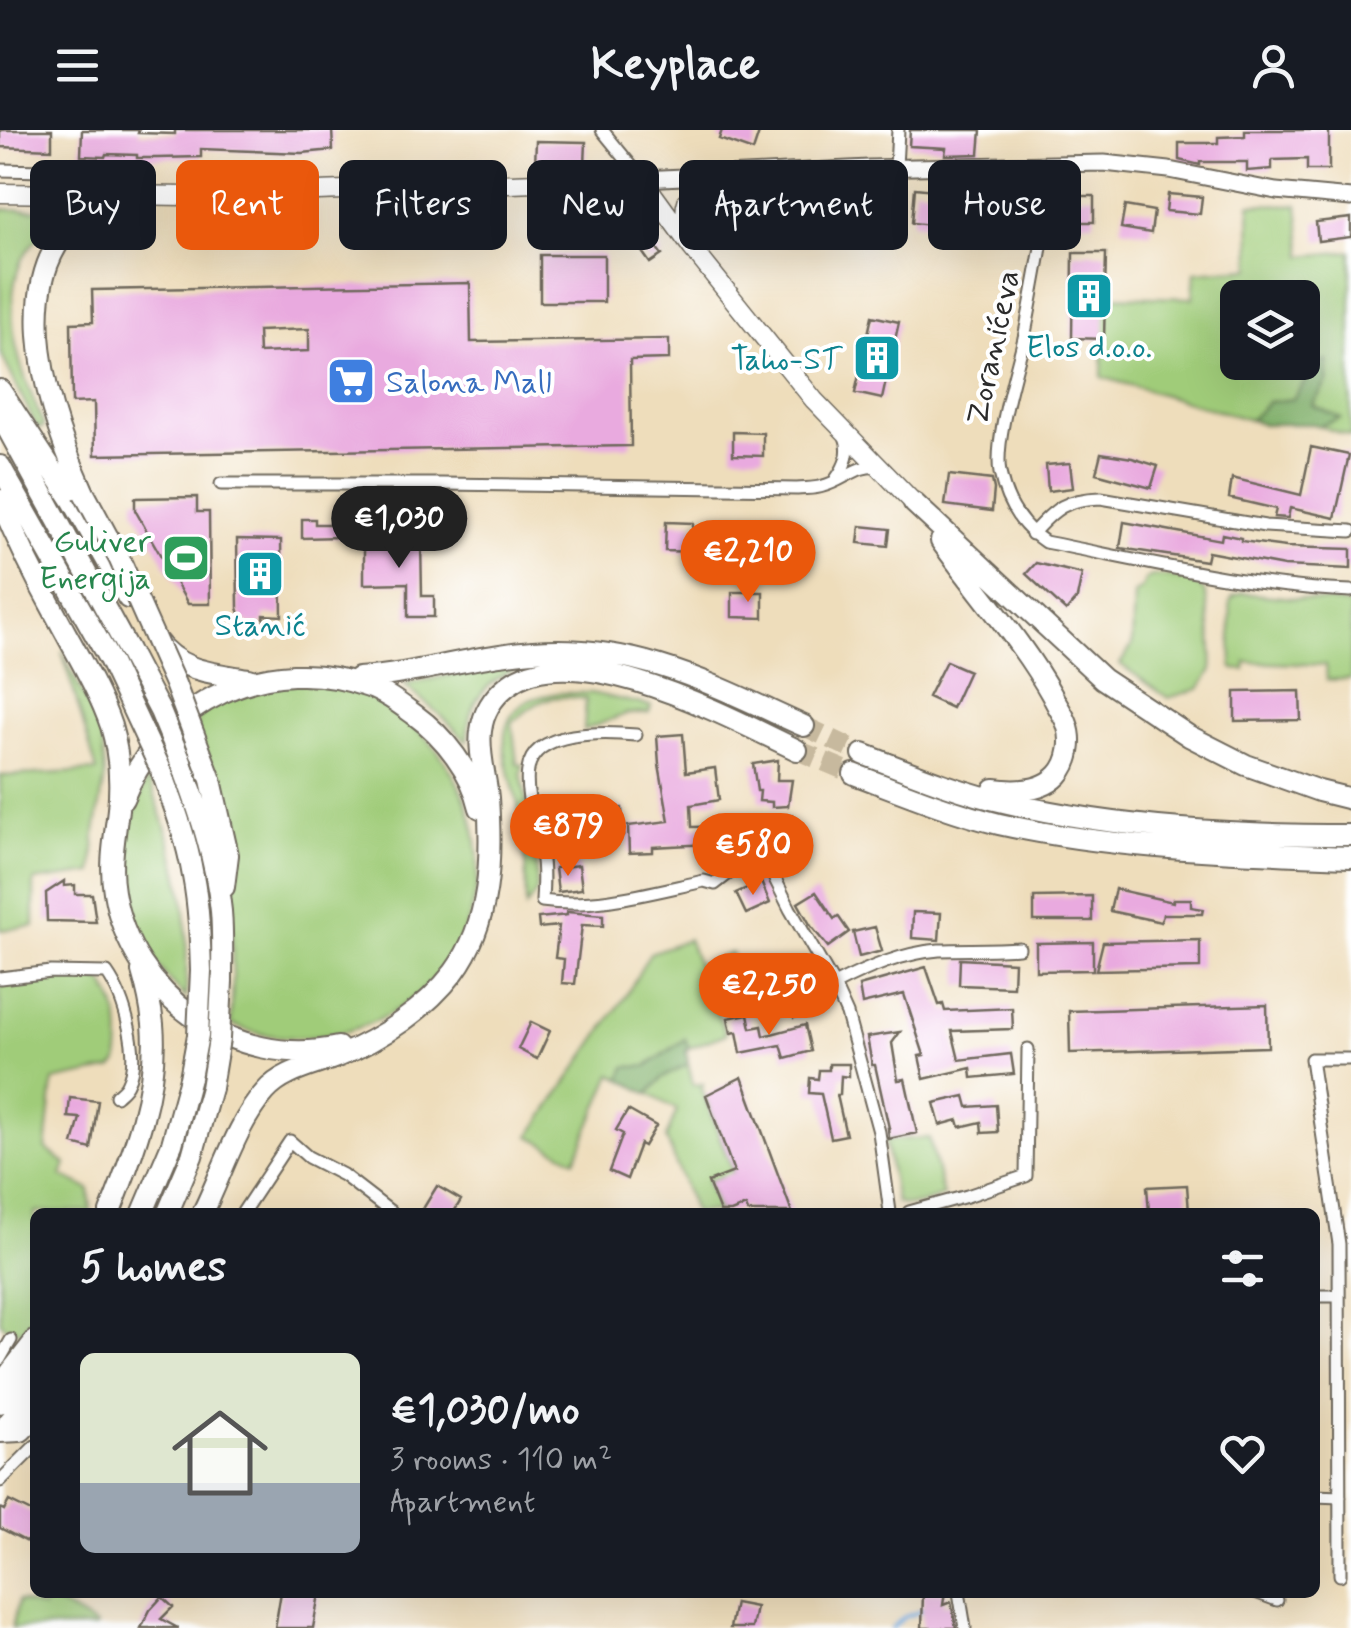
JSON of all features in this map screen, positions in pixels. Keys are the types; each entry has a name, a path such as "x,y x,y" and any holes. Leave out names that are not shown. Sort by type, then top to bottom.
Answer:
{"highway":[{"path":"40,250 32,261 21,312 28,362 84,493 119,558 175,684 210,780 228,855 222,914 219,1039 212,1088 192,1156 170,1208"},
{"path":"0,390 162,648 203,673 256,680"},
{"path":"0,415 118,654 180,822 193,875 201,971 198,1035 172,1144 146,1208"},
{"path":"0,466 118,654 160,711 202,818 222,914"},
{"path":"0,500 47,600 101,698 112,730 119,763 118,813 111,852 113,891 123,929 140,964 176,1005 209,1028 246,1044 300,1052 353,1044 378,1034"},
{"path":"914,503 1044,681 1068,726 1070,738 1064,768 1054,780 1038,788 1008,791 935,781"},
{"path":"914,503 1103,679 1189,736 1246,764 1351,798"},
{"path":"118,813 132,776 155,742 184,714 218,694 256,680 288,675 378,677 512,653 586,651 672,668 804,726"},
{"path":"205,1208 249,1112 267,1089 285,1076 342,1055 402,1022 441,988 470,946 486,896 489,870 488,798 481,729 486,710 516,678 535,672 586,671 647,684 797,750"},
{"path":"341,679 392,698 430,726 459,760 478,800 488,844"},
{"path":"862,754 1004,802 1094,819 1298,835 1351,835"},
{"path":"854,774 995,823 1074,839 1351,857"},
{"path":"111,1208 150,1084 153,1025 140,964"},
{"path":"0,1386 30,1347"},
{"path":"0,1403 30,1372"},
{"path":"0,1432 30,1398"},
{"path":"0,1432 21,1431 30,1422"}],"main road":[{"path":"1081,163 1169,170 1276,191 1351,198"},
{"path":"156,196 527,184"},
{"path":"0,192 30,193"},
{"path":"659,203 679,230"},
{"path":"694,250 814,400 914,503"}],"street":[{"path":"602,130 626,160"},
{"path":"896,160 898,130"},
{"path":"0,170 30,171"},
{"name":"Zoranićeva","path":"1040,250 999,449 1000,472 1008,498 1032,534 1045,542 1264,583 1351,591"},
{"path":"834,482 847,458 843,430"},
{"path":"220,484 797,489 824,486 859,468 880,468"},
{"path":"1032,534 1063,504 1101,498 1265,526 1351,532"},
{"path":"636,734 602,732 563,738 537,750 531,759 528,775 542,857 542,900 568,905 704,881 714,884 791,821"},
{"path":"760,849 847,1014 878,1132 889,1208"},
{"path":"834,985 895,959 936,950 1019,948"},
{"path":"0,978 51,972 107,973 128,1016 132,1061 128,1084 116,1096"},
{"path":"924,1208 1026,1176 1028,1049"},
{"path":"1340,1574 1339,1296 1345,1244 1311,1059 1351,1059"},
{"path":"246,1208 290,1141 385,1208"},
{"path":"1320,1296 1339,1296"},
{"path":"0,1358 11,1340"},
{"path":"0,1481 30,1451"},
{"path":"1320,1496 1340,1497"},
{"path":"961,1598 965,1628"},
{"path":"1272,1598 1277,1600"}],"green space":[{"path":"1250,204 1298,205 1303,256 1351,251 1351,437 1319,426 1340,418 1312,406 1327,382 1328,362 1320,362 1320,280 1220,280 1220,380 1306,380 1293,399 1268,402 1250,420 1102,377 1103,296 1193,298 1195,272 1251,268"},
{"path":"0,209 30,210 30,248 15,282 13,324 21,365 43,428 37,427 0,352"},
{"path":"1328,361 1327,382 1312,405 1341,418 1319,426 1250,420 1268,402 1293,399 1306,380 1320,380 1320,362"},
{"path":"1152,576 1180,579 1200,587 1206,595 1209,616 1211,671 1199,689 1168,698 1120,664 1132,646 1134,594"},
{"path":"1242,593 1351,604 1351,679 1327,680 1326,665 1246,662 1245,670 1234,669 1230,602"},
{"path":"62,651 102,735 105,777 95,832 93,873 34,881 34,926 0,930 0,776 97,771"},
{"path":"533,661 505,674 482,692 471,714 467,742 404,685 468,671"},
{"path":"299,681 371,697 419,731 446,763 468,807 477,851 475,895 462,936 440,972 408,1002 368,1024 298,1038 264,1035 231,1024 231,906 223,858 192,752 199,714 234,693"},
{"path":"558,693 591,693 651,706 649,712 626,714 584,730 586,699 554,698 538,703 512,722 536,850 537,891 526,907 524,837 505,737 515,711 531,699"},
{"path":"148,777 171,843 183,895 186,998 146,948 127,895 128,838"},
{"path":"688,939 698,966 731,953 748,998 716,1009 726,1034 689,1048 685,1039 647,1066 626,1068 621,1079 612,1074 575,1160 530,1136 627,994 650,953"},
{"path":"99,978 112,997 120,1040 118,1063 112,1069 53,1081 46,1149 66,1164 62,1176 89,1189 91,1208 30,1208 30,1321 23,1332 6,1328 0,1321 0,985"},
{"path":"685,1039 688,1064 662,1078 648,1094 621,1079 626,1067 648,1066"},
{"path":"688,1064 693,1085 703,1084 744,1202 721,1177 707,1182 717,1208 692,1208 666,1138 677,1110 649,1094 662,1078"},
{"path":"929,1138 943,1196 914,1205 896,1202 885,1140"},
{"path":"47,1598 96,1626 12,1628 18,1601 43,1608"}],"building":[{"path":"0,130 52,130 52,149 0,147"},
{"path":"82,130 175,134 175,130 332,130 333,150 302,153 201,149 201,157 81,156"},
{"path":"722,130 760,130 753,151 719,139"},
{"path":"910,130 981,130 979,154 945,155 946,148 909,146"},
{"path":"1245,130 1329,130 1329,170 1307,170 1307,159 1272,160 1272,169 1247,171 1247,162 1200,165 1179,160 1179,143 1218,143 1218,137 1245,136"},
{"path":"536,141 586,142 585,160 535,160"},
{"path":"915,188 928,189 928,225 912,223"},
{"path":"1168,194 1202,197 1200,214 1166,211"},
{"path":"1081,196 1094,196 1094,222 1081,222"},
{"path":"1125,206 1154,211 1151,233 1121,228"},
{"path":"1351,218 1351,237 1318,241 1316,222"},
{"path":"641,250 658,250 662,255 650,263"},
{"name":"Elos d.o.o.","path":"1073,253 1106,253 1104,339 1072,338"},
{"path":"540,255 604,255 604,302 540,302"},
{"name":"Salona Mall","path":"470,283 471,342 669,339 669,359 630,360 631,446 95,455 94,402 72,403 71,323 93,322 92,290","holes":["309,329 309,351 259,353 258,331"]},
{"name":"Taho-ST","path":"872,316 899,322 882,399 855,393"},
{"path":"733,432 763,433 763,456 733,455"},
{"path":"1311,447 1349,455 1335,518 1290,508 1288,518 1274,517 1276,509 1229,498 1232,478 1301,495"},
{"path":"1101,453 1158,466 1151,488 1096,473"},
{"path":"1070,463 1073,488 1048,491 1046,465"},
{"path":"949,475 992,480 992,511 945,505"},
{"name":"Guliver Energija","path":"197,497 197,512 209,512 210,604 188,604 135,510 135,498"},
{"path":"302,519 315,519 315,524 341,524 341,537 302,538"},
{"path":"666,522 693,523 693,552 665,551"},
{"path":"1124,522 1221,540 1222,534 1241,541 1286,547 1351,549 1351,569 1284,566 1208,552 1206,561 1120,548"},
{"path":"860,526 890,529 888,546 858,543"},
{"name":"Stanić","path":"237,539 281,540 282,616 264,615 264,624 252,625 242,619 238,608"},
{"path":"364,540 421,540 422,596 434,596 434,617 408,617 408,583 364,584"},
{"path":"1036,563 1082,574 1077,598 1066,611 1026,574"},
{"path":"732,592 763,592 763,618 732,617"},
{"path":"946,661 969,671 952,708 928,697"},
{"path":"1300,691 1301,720 1235,721 1235,692"},
{"path":"683,734 686,772 715,768 719,800 691,805 692,827 736,826 737,851 708,852 708,844 653,847 653,852 629,853 628,826 669,821 657,736"},
{"path":"778,760 777,780 792,780 788,806 772,807 772,802 759,801 753,764"},
{"path":"622,808 623,835 601,836 599,809"},
{"path":"579,865 582,889 558,892 555,868"},
{"path":"64,881 64,886 75,885 75,894 92,894 96,922 47,921 46,893"},
{"path":"761,882 770,903 746,914 736,893"},
{"path":"1115,889 1173,902 1191,899 1191,907 1203,909 1202,914 1163,914 1161,922 1110,911"},
{"path":"816,892 834,919 838,916 849,932 828,947 798,903"},
{"path":"1092,896 1092,921 1034,921 1034,897"},
{"path":"567,912 603,915 603,926 582,925 575,984 562,983 564,959 555,958 559,926 539,928 538,918"},
{"path":"913,912 941,913 939,940 912,938"},
{"path":"875,927 882,951 859,957 853,932"},
{"path":"1200,940 1200,968 1096,970 1103,942"},
{"path":"1093,942 1093,970 1036,971 1036,943"},
{"path":"960,959 1014,962 1013,987 959,985"},
{"path":"806,966 810,977 817,974 825,990 804,997 809,1013 794,1018 786,995 796,992 789,971"},
{"path":"926,967 939,1005 943,1004 945,1011 1012,1008 1013,1029 952,1031 959,1060 1011,1054 1014,1074 972,1078 971,1068 924,1079 919,1056 924,1055 904,994 862,1004 859,986"},
{"path":"1267,1005 1268,1047 1070,1053 1069,1011"},
{"path":"748,1014 751,1028 762,1026 764,1036 805,1025 811,1051 785,1058 781,1045 741,1053 737,1032 731,1033 728,1018"},
{"path":"531,1022 550,1031 537,1059 518,1049"},
{"path":"900,1032 892,1043 898,1080 905,1079 917,1133 889,1139 867,1037"},
{"path":"829,1064 849,1064 849,1077 841,1076 837,1095 846,1135 831,1138 821,1094 809,1093 810,1078 818,1079 819,1070 829,1070"},
{"path":"742,1077 791,1208 718,1208 708,1182 734,1172 706,1095"},
{"path":"965,1096 968,1107 996,1105 998,1132 982,1133 981,1122 960,1127 958,1120 940,1125 934,1103"},
{"path":"70,1098 98,1101 91,1149 73,1144 80,1118 68,1117"},
{"path":"628,1110 656,1126 644,1146 640,1144 627,1179 609,1171 623,1134 616,1130"},
{"path":"1187,1185 1189,1208 1149,1208 1147,1187"},
{"path":"437,1186 461,1200 456,1208 423,1208"},
{"path":"9,1501 30,1512 30,1543 0,1528 0,1508 4,1510"},
{"path":"163,1598 173,1607 161,1619 178,1628 141,1628 150,1610"},
{"path":"280,1598 318,1598 313,1628 275,1628"},
{"path":"923,1598 944,1598 943,1605 951,1602 956,1628 922,1628"},
{"path":"735,1603 756,1607 752,1628 730,1628"}],"waterway":[{"path":"892,1628 904,1617 924,1610"}],"tunnel":[{"path":"804,726 863,754"},
{"path":"797,750 854,774"}],"place":[{"name":"Elos d.o.o.","path":"1089,296"},
{"name":"Taho-ST","path":"877,358"},
{"name":"Salona Mall","path":"351,381"},
{"name":"Guliver Energija","path":"186,558"},
{"name":"Stanić","path":"260,574"}]}
